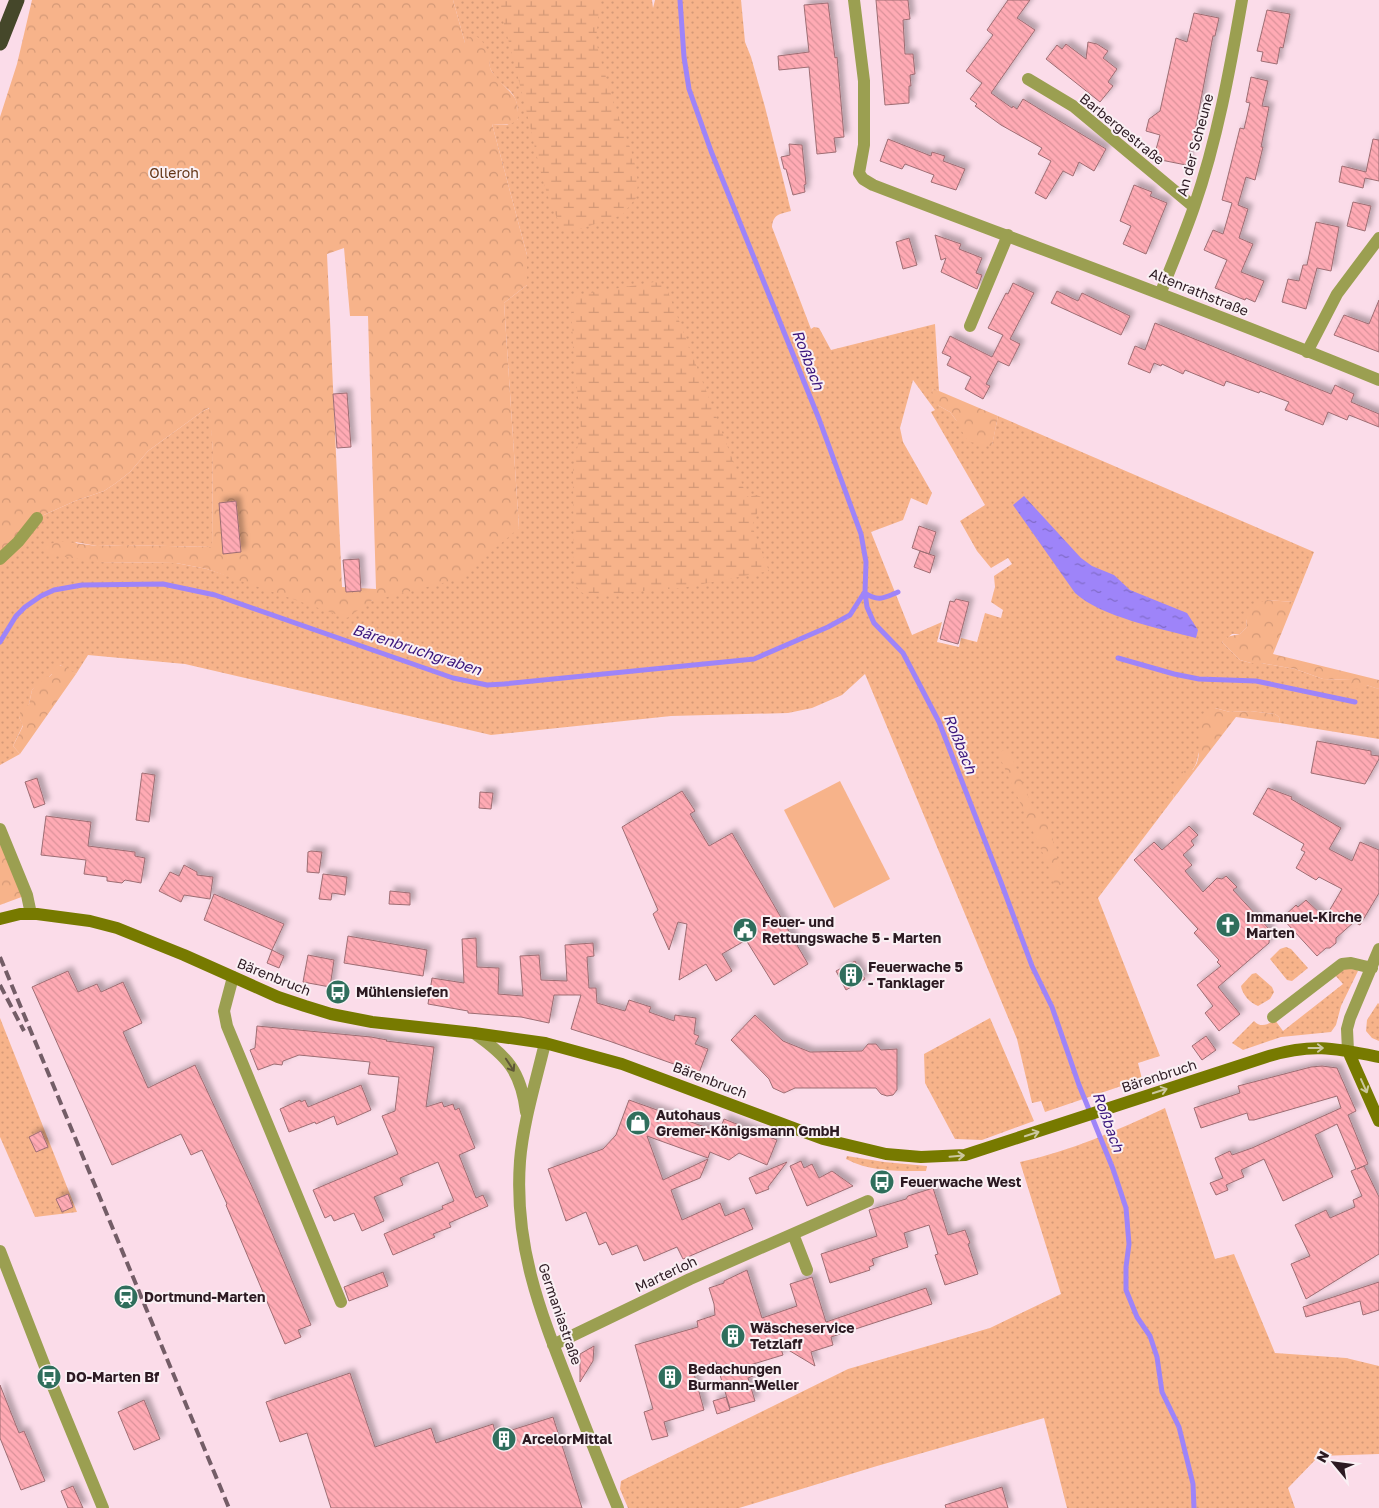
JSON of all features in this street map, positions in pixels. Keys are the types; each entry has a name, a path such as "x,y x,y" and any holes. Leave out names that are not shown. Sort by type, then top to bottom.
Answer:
{"highway":[{"path":"0,43 17,0"}],"main road":[{"name":"Bärenbruch","path":"0,919 20,914 30,914 90,921 117,928 160,944 278,997 340,1016 372,1022 546,1043 622,1064 823,1139 886,1154 921,1157 965,1155 1284,1052 1311,1048 1348,1051 1379,1057"},
{"path":"1348,1051 1379,1121"}],"street":[{"name":"Altenrathstraße","path":"854,0 864,81 864,145 860,173 863,179 873,185 956,217 1161,292 1379,380"},
{"name":"An der Scheune","path":"1161,292 1194,207 1218,121 1242,0"},
{"name":"Barbergestraße","path":"1028,79 1073,106 1194,207"},
{"path":"970,326 1008,235"},
{"path":"1307,352 1336,294 1379,238"},
{"path":"0,559 28,532 37,518"},
{"path":"0,829 27,895 30,914"},
{"path":"1348,1051 1347,1029 1350,1018 1379,949"},
{"path":"1273,1017 1342,964 1351,963 1372,968"},
{"path":"232,977 224,1011 227,1026 341,1302"},
{"name":"Germaniastraße","path":"474,1033 494,1047 510,1064 524,1096 527,1121"},
{"name":"Germaniastraße","path":"546,1043 520,1159 520,1213 524,1249 553,1345 618,1508"},
{"name":"Marterloh","path":"553,1345 690,1279 868,1200"},
{"path":"793,1234 807,1270"},
{"path":"0,1250 49,1377 103,1508"}],"green space":[{"name":"Olleroh","path":"32,0 453,0 465,43 472,34 482,41 489,54 492,71 514,96 518,111 518,119 515,122 492,124 527,255 527,285 504,303 519,528 459,579 371,601 347,618 207,569 176,563 98,562 46,554 42,547 59,541 97,546 212,547 213,451 209,408 148,451 130,472 104,491 75,501 37,518 0,559 0,117 17,64","holes":["344,248 350,316 368,316 376,589 342,587 327,254"]},
{"path":"453,0 652,0 653,8 655,0 741,0 745,42 765,107 791,211 776,217 772,227 811,329 814,327 819,328 831,350 935,324 939,391 932,389 939,406 950,412 956,420 982,443 992,445 998,416 1314,552 1294,602 1267,600 1246,620 1247,627 1240,634 1232,634 1222,642 1240,660 1295,669 1323,679 1351,680 1379,689 1379,739 1280,723 1279,717 1275,714 1250,711 1230,712 1215,708 1194,768 1178,786 1173,799 1098,898 1160,1056 1138,1063 1142,1079 1045,1112 1041,1101 1032,1103 1017,1039 865,674 842,695 812,708 788,713 671,716 491,735 185,664 88,655 76,674 60,665 49,677 32,690 29,704 19,717 23,725 13,746 20,754 0,765 0,559 37,518 75,501 104,491 130,472 148,451 203,411 210,408 213,451 212,547 97,546 75,542 98,562 176,563 207,569 235,578 371,601 519,528 504,303 527,285 527,255 492,124 507,125 518,119 518,108 513,95 491,70 489,58 465,43","holes":["913,380 935,410 931,412 985,505 960,521 977,551 991,568 1008,558 1012,564 994,576 995,587 991,602 1003,610 1001,618 985,613 977,642 961,638 959,647 937,642 942,622 912,635 871,532 903,520 911,498 927,505 932,493 903,442 900,428"]},
{"path":"497,0 600,0 596,39 599,54 615,108 631,150 638,184 636,198 622,215 574,231 564,230 557,218 542,178 514,61"},
{"path":"654,282 663,284 668,292 747,497 757,495 763,498 752,526 769,571 682,588 590,597 581,592 576,586 574,575 573,468 581,430 573,346 571,299 579,295"},
{"path":"932,388 998,416 992,446 970,442 950,412 939,406 933,397"},
{"path":"1267,600 1294,602 1273,654 1379,680 1379,689 1366,685 1360,690 1353,687 1351,680 1323,679 1295,669 1240,660 1222,642 1226,637 1240,634 1247,627 1246,616 1249,609 1255,604"},
{"path":"56,664 68,668 76,674 20,754 13,746 23,726 19,717 21,710 29,704 32,690 47,676 49,677 52,674 48,671 51,666"},
{"path":"1215,708 1230,712 1250,711 1275,714 1279,717 1280,723 1236,717 1173,799 1181,775 1187,769 1193,770 1197,763 1202,715 1207,710"},
{"path":"1003,750 1007,750 1012,758 1035,812 1041,815 1049,824 1062,880 1061,885 1055,886 1048,865 1001,760 1000,753"},
{"path":"840,781 890,879 834,908 784,810"},
{"path":"0,829 27,895 0,905"},
{"path":"1286,947 1291,949 1308,968 1292,981 1287,980 1270,959 1280,949"},
{"path":"1346,968 1358,971 1341,1006 1336,1025 1331,1032 1281,1037 1243,1050 1232,1043 1254,1021 1264,1025 1275,1020 1283,1031 1343,984 1334,974"},
{"path":"1256,973 1272,987 1274,992 1270,999 1258,1006 1247,998 1241,986 1252,974"},
{"path":"1378,1003 1379,1041 1372,1038 1366,1031 1367,1020"},
{"path":"0,1018 77,1212 35,1217 0,1137"},
{"path":"990,1018 1034,1121 982,1140 955,1139 925,1083 924,1054"},
{"path":"1165,1108 1215,1259 1234,1254 1275,1353 1346,1358 1379,1366 1379,1454 1319,1456 1288,1488 1295,1508 1067,1508 1044,1418 739,1508 628,1508 620,1489 621,1481 848,1369 990,1328 1061,1294 1020,1162 1076,1146"},
{"path":"847,1156 927,1166 926,1171 875,1169 846,1159"}],"water":[{"path":"1024,496 1081,558 1092,566 1114,575 1130,590 1187,613 1198,630 1196,638 1132,621 1100,609 1075,593 1013,505"}],"building":[{"path":"876,0 908,0 910,19 903,20 905,54 913,54 915,74 910,75 909,103 885,105"},
{"path":"1008,0 1030,0 1017,18 1035,30 991,93 1012,108 1013,106 1017,109 1023,99 1106,149 1094,171 1079,162 1073,176 1063,171 1046,199 1035,193 1051,161 1038,154 1042,148 1001,125 975,106 977,104 970,99 982,83 966,71 993,35 987,30"},
{"path":"828,3 835,58 837,57 844,137 834,138 836,152 817,154 809,67 779,70 778,56 809,52 804,5"},
{"path":"1267,10 1290,14 1283,48 1280,47 1277,64 1261,61 1263,52 1257,51"},
{"path":"1194,13 1219,18 1215,36 1213,36 1195,131 1186,165 1161,160 1161,155 1155,153 1160,135 1146,131 1149,119 1160,111 1176,38 1187,42"},
{"path":"1088,42 1097,44 1108,51 1103,58 1117,69 1108,82 1113,86 1100,102 1046,59 1057,45 1062,49 1066,44 1086,59"},
{"path":"1251,77 1268,81 1262,106 1269,107 1261,147 1263,147 1255,180 1246,177 1238,205 1248,209 1239,238 1253,244 1241,272 1264,281 1255,302 1215,288 1227,260 1204,250 1213,230 1223,234 1232,203 1222,200 1240,128 1244,129 1250,103 1246,102"},
{"path":"888,139 931,156 932,152 945,156 943,161 965,169 956,190 931,182 934,175 905,164 902,169 880,161"},
{"path":"1373,139 1379,140 1379,181 1365,178 1363,188 1339,182 1342,166 1366,172"},
{"path":"789,144 802,145 806,184 804,185 805,192 793,195 781,157 790,155"},
{"path":"1134,185 1152,192 1150,196 1167,203 1146,254 1123,244 1131,226 1120,221"},
{"path":"1353,202 1371,206 1365,231 1347,226"},
{"path":"1316,222 1339,227 1331,271 1317,268 1306,309 1282,302 1288,279 1299,281 1303,265 1307,265"},
{"path":"935,235 961,244 959,249 982,258 976,273 982,275 977,289 941,272 946,258 941,260"},
{"path":"909,238 917,265 903,269 896,242"},
{"path":"1013,283 1034,293 1010,339 1020,344 1009,366 998,361 986,384 990,386 983,399 965,389 971,377 947,365 951,357 942,353 950,336 992,357 1003,335 988,328"},
{"path":"1057,291 1078,301 1082,293 1130,316 1121,335 1051,303"},
{"path":"1379,300 1379,352 1334,335 1344,315 1369,324"},
{"path":"1155,323 1331,394 1335,385 1354,394 1351,402 1379,414 1379,427 1349,415 1347,420 1328,412 1323,425 1285,410 1289,402 1260,391 1259,393 1226,381 1224,386 1185,370 1183,374 1162,364 1161,366 1154,363 1150,373 1128,364 1135,346 1145,350"},
{"path":"347,393 351,447 337,448 333,394"},
{"path":"236,501 241,552 223,554 219,503"},
{"path":"919,526 936,532 929,554 912,548"},
{"path":"920,551 935,556 930,573 914,567"},
{"path":"359,559 361,591 346,592 343,560"},
{"path":"956,599 969,602 958,644 940,639 950,601 954,602"},
{"path":"1317,741 1371,751 1371,755 1379,756 1379,759 1365,784 1311,773"},
{"path":"142,773 155,775 149,822 136,820"},
{"path":"37,778 45,804 34,808 25,782"},
{"path":"1268,788 1292,797 1291,799 1341,828 1329,849 1352,861 1360,842 1379,850 1379,893 1360,925 1354,922 1336,938 1336,943 1330,948 1326,948 1317,956 1282,918 1296,905 1298,907 1306,900 1325,918 1342,889 1319,877 1316,880 1296,868 1305,852 1301,850 1304,844 1253,814"},
{"path":"682,791 695,811 690,814 709,846 732,833 808,964 774,985 746,940 722,954 732,971 716,981 706,964 679,980 687,924 678,922 669,950 653,914 658,910 622,827"},
{"path":"480,792 493,793 491,809 479,808"},
{"path":"46,816 91,822 88,846 135,852 135,856 145,858 141,883 125,880 122,883 107,881 107,877 84,874 86,860 41,855"},
{"path":"1189,826 1198,835 1191,841 1194,845 1183,855 1192,865 1185,871 1203,892 1217,878 1222,879 1226,876 1237,887 1233,890 1270,930 1269,943 1218,987 1240,1014 1219,1031 1205,1013 1213,1006 1197,985 1221,966 1217,962 1219,960 1194,933 1198,929 1134,860 1154,842 1162,850"},
{"path":"308,852 322,852 319,873 307,872"},
{"path":"184,865 197,872 197,875 213,877 210,899 184,895 181,902 159,891 170,872 179,876"},
{"path":"323,874 347,877 345,895 332,893 331,900 319,899"},
{"path":"390,891 410,893 410,905 389,904"},
{"path":"214,894 284,924 272,950 204,920"},
{"path":"348,936 427,950 423,976 344,963"},
{"path":"476,938 477,967 499,968 498,994 523,996 520,956 539,955 541,980 567,981 565,945 593,943 594,956 587,957 589,988 596,988 597,1003 625,1011 629,1000 651,1007 649,1012 674,1021 675,1015 696,1018 694,1034 699,1036 695,1044 708,1049 699,1073 571,1029 581,995 554,995 549,1023 521,1017 468,1013 468,1011 428,1004 432,978 464,983 462,939"},
{"path":"272,950 284,956 279,968 267,963"},
{"path":"308,955 334,960 330,987 303,982"},
{"name":"Feuerwache 5 - Tanklager","path":"855,961 865,979 846,990 836,971"},
{"path":"68,971 78,992 97,984 101,992 123,982 142,1023 123,1032 148,1088 195,1065 254,1191 311,1325 298,1330 301,1337 285,1344 227,1204 202,1150 191,1155 181,1134 112,1165 32,987"},
{"path":"755,1015 783,1041 810,1052 862,1051 868,1044 876,1044 881,1050 897,1049 897,1090 893,1095 887,1096 881,1094 876,1088 795,1088 784,1093 773,1088 769,1079 731,1040"},
{"path":"257,1026 371,1037 386,1041 434,1047 426,1107 442,1102 444,1107 453,1104 455,1110 459,1108 475,1148 459,1155 476,1198 483,1195 488,1206 449,1223 451,1227 433,1234 435,1237 393,1255 384,1234 443,1209 442,1206 454,1201 438,1162 400,1178 403,1185 374,1197 384,1221 362,1231 354,1213 334,1221 331,1215 325,1218 313,1190 398,1154 382,1116 395,1111 399,1077 368,1074 370,1062 299,1055 283,1061 282,1065 274,1064 258,1070 250,1050 255,1048"},
{"path":"1206,1036 1216,1050 1202,1060 1192,1046"},
{"path":"1311,1067 1337,1068 1356,1111 1348,1115 1368,1164 1357,1169 1364,1166 1379,1197 1379,1254 1306,1299 1291,1264 1310,1256 1295,1225 1326,1210 1330,1218 1355,1207 1353,1200 1362,1196 1351,1171 1356,1169 1337,1124 1315,1135 1333,1177 1283,1201 1264,1159 1241,1170 1244,1177 1226,1185 1228,1190 1216,1195 1210,1183 1223,1178 1215,1158 1230,1151 1232,1155 1252,1148 1341,1108 1337,1096 1254,1120 1249,1120 1247,1113 1201,1128 1194,1108 1240,1093 1238,1086"},
{"path":"361,1085 371,1110 337,1125 334,1116 316,1124 315,1122 289,1132 280,1109 300,1100 301,1102 305,1100 308,1107"},
{"path":"629,1100 719,1132 724,1119 777,1140 767,1165 739,1153 729,1160 710,1152 708,1158 647,1136 663,1180 708,1159 700,1178 671,1190 682,1220 720,1203 725,1216 744,1208 753,1229 683,1259 677,1247 644,1261 637,1245 612,1255 606,1242 599,1245 586,1212 566,1221 548,1169 603,1149 616,1135"},
{"path":"41,1131 48,1147 36,1152 29,1137"},
{"path":"801,1161 804,1168 812,1164 819,1178 832,1171 853,1186 807,1206 790,1166"},
{"path":"787,1162 768,1187 769,1189 756,1194 749,1178"},
{"path":"933,1188 948,1235 965,1230 978,1274 945,1285 935,1255 938,1254 929,1225 904,1233 908,1247 872,1259 874,1265 869,1267 870,1270 830,1283 821,1254 877,1236 869,1210 906,1199 908,1196"},
{"path":"68,1194 73,1207 62,1212 56,1199"},
{"path":"747,1270 762,1318 797,1306 790,1284 812,1277 826,1322 926,1288 932,1304 831,1337 833,1345 811,1352 815,1366 780,1345 783,1355 750,1365 753,1376 748,1378 755,1401 730,1408 716,1362 693,1370 704,1410 664,1422 668,1436 652,1440 644,1412 653,1409 635,1345 698,1327 697,1321 715,1315 709,1288 724,1283 724,1281"},
{"path":"383,1272 388,1286 349,1301 344,1287"},
{"path":"1379,1282 1379,1310 1363,1315 1360,1301 1306,1317 1303,1307"},
{"path":"594,1346 593,1361 580,1382 580,1354"},
{"name":"ArcelorMittal","path":"350,1373 375,1447 431,1428 436,1443 493,1424 496,1435 553,1417 582,1508 331,1508 307,1433 280,1442 266,1402"},
{"path":"0,1385 19,1433 24,1431 45,1481 21,1490 0,1438"},
{"path":"726,1397 730,1410 717,1414 713,1401"},
{"path":"144,1400 160,1439 134,1450 118,1412"},
{"path":"73,1486 83,1508 68,1508 61,1491"},
{"path":"1002,1487 1008,1508 946,1508 945,1505"}],"waterway":[{"name":"Roßbach","path":"680,0 684,57 689,89 711,151 819,419 861,534 866,562 865,593 867,607 874,623 903,653 939,722 1032,966 1052,1007 1079,1085 1113,1169 1126,1208 1129,1244 1126,1290 1137,1317 1150,1336 1157,1357 1162,1392 1179,1427 1193,1484 1194,1508"},
{"name":"Bärenbruchgraben","path":"0,642 16,616 25,607 54,590 82,585 163,584 215,595 453,678 487,685 754,659 828,627 850,615 864,593"},
{"path":"865,593 881,598 898,592"},
{"path":"1118,658 1199,679 1256,681 1355,702"}],"railway":[{"path":"0,957 229,1508"},
{"path":"0,985 24,1031"}],"place":[{"name":"Immanuel-Kirche Marten","path":"1228,925"},
{"name":"Feuer- und Rettungswache 5 - Marten","path":"745,930"},
{"name":"Feuerwache 5 - Tanklager","path":"851,975"},
{"name":"Mühlensiefen","path":"338,992"},
{"name":"Autohaus Gremer-Königsmann GmbH","path":"638,1123"},
{"name":"Feuerwache West","path":"882,1182"},
{"name":"Dortmund-Marten","path":"126,1297"},
{"name":"Wäscheservice Tetzlaff","path":"733,1336"},
{"name":"DO-Marten Bf","path":"49,1377"},
{"name":"Bedachungen Burmann-Weller","path":"670,1377"},
{"name":"ArcelorMittal","path":"504,1439"}]}
